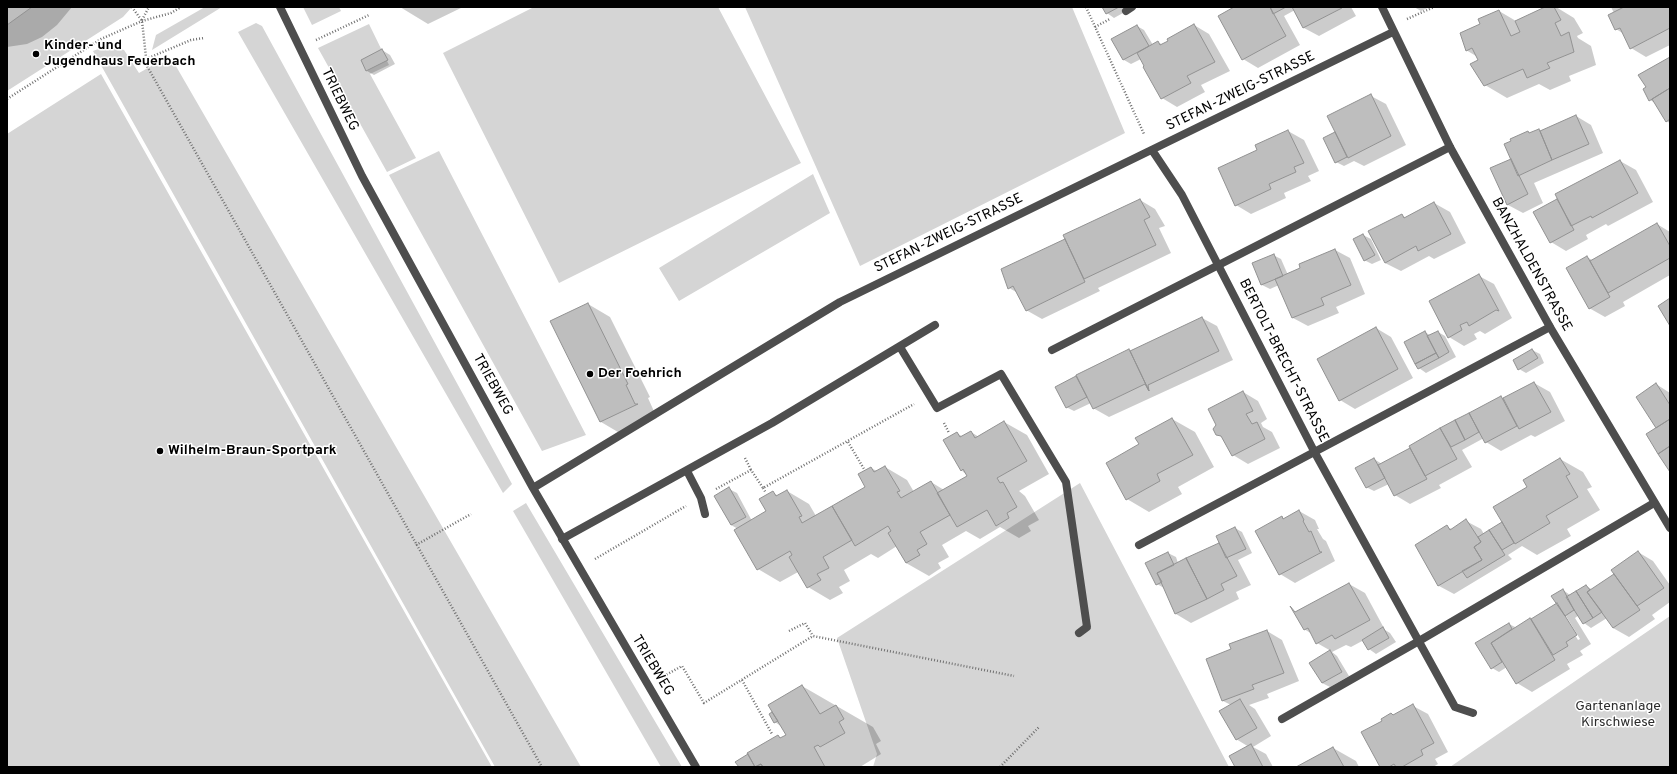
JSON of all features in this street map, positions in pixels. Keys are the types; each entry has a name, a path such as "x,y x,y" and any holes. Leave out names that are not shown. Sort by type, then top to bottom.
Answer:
{"street":[{"name":"TRIEBWEG","path":"280,7 362,176 533,488 696,767"},
{"name":"BANZHALDENSTRASSE","path":"1382,7 1450,147 1550,327 1670,528"},
{"name":"STEFAN-ZWEIG-STRASSE","path":"533,488 840,302 1152,150 1392,29"},
{"path":"1052,350 1450,147"},
{"name":"BERTOLT-BRECHT-STRASSE","path":"1152,150 1182,195 1315,453 1455,707 1473,713"},
{"path":"562,539 772,423 935,325"},
{"path":"1139,545 1550,327"},
{"path":"900,347 937,408 1001,374 1066,482 1087,627 1079,633"},
{"path":"687,471 700,498 705,514"},
{"path":"1282,719 1654,502"}],"path":[{"path":"132,7 142,21 147,66 542,767"},
{"path":"142,21 149,7"},
{"path":"7,99 101,39 142,21 171,12 181,7"},
{"path":"1086,7 1152,150"},
{"path":"1392,29 1434,7"},
{"path":"300,48 369,15"},
{"path":"146,59 191,40 204,38"},
{"path":"763,488 930,396"},
{"path":"848,442 864,469"},
{"path":"579,568 751,470 766,494"},
{"path":"416,545 471,514"},
{"path":"789,631 805,623 813,636"},
{"path":"682,666 704,703 813,636 1014,676"},
{"path":"742,680 772,734"},
{"path":"1000,767 1039,727"}],"green space":[{"name":"Kinder- und Jugendhaus Feuerbach","path":"7,7 132,7 123,17 7,91"},
{"path":"205,7 222,7 152,50 156,35"},
{"path":"303,7 339,7 341,11 312,25"},
{"path":"534,7 718,7 801,163 559,283 443,53"},
{"path":"745,7 1072,7 1125,133 860,266"},
{"path":"256,23 262,26 512,484 503,493 238,32"},
{"path":"369,24 389,65 370,74 416,158 387,172 318,48"},
{"path":"109,45 124,50 139,73 155,64 173,61 581,767 495,767 93,51"},
{"name":"Wilhelm-Braun-Sportpark","path":"101,74 492,767 7,767 7,134"},
{"path":"439,151 586,435 542,451 389,175"},
{"path":"813,174 830,213 679,301 659,268"},
{"path":"1080,483 1229,767 873,767 877,754 837,638"},
{"path":"526,503 682,767 661,767 513,511"},
{"name":"Gartenanlage Kirschwiese","path":"1670,616 1670,767 1450,767"}],"building":[{"path":"7,7 32,7 7,25"},
{"path":"1102,7 1119,7 1106,14"},
{"path":"1234,7 1270,7 1286,36 1242,60 1218,16"},
{"path":"1270,7 1286,7 1273,14"},
{"path":"1292,7 1341,7 1342,8 1303,28"},
{"path":"1545,7 1554,7 1561,20 1555,23 1561,36 1569,32 1574,52 1547,63 1550,68 1527,78 1523,69 1484,86 1470,64 1478,60 1472,48 1466,51 1460,33 1480,24 1478,19 1499,10 1511,36 1520,32 1515,21"},
{"path":"1624,7 1670,7 1670,28 1630,49 1620,28 1615,30 1608,15"},
{"path":"1194,24 1215,62 1187,76 1191,83 1161,99 1137,53 1158,41 1160,45 1168,41 1167,39"},
{"path":"1137,25 1149,46 1123,60 1111,39"},
{"path":"382,49 388,60 366,71 361,60"},
{"path":"1670,57 1670,88 1649,101 1643,89 1646,87 1638,75"},
{"path":"1670,88 1670,119 1666,122 1652,99"},
{"path":"1371,94 1391,136 1348,158 1327,116"},
{"path":"1576,115 1589,144 1552,160 1540,131"},
{"path":"1539,129 1552,160 1518,176 1504,144 1511,141 1510,139 1528,131 1529,133"},
{"path":"1288,130 1304,163 1294,167 1296,172 1269,184 1271,189 1235,206 1218,168 1257,150 1255,145"},
{"path":"1335,132 1347,157 1335,163 1323,138"},
{"path":"1511,159 1528,194 1507,205 1490,168"},
{"path":"1620,160 1638,193 1592,218 1591,216 1571,226 1555,194"},
{"path":"1140,199 1150,217 1144,220 1156,245 1084,279 1063,235"},
{"path":"1557,199 1574,230 1550,243 1533,212"},
{"path":"1434,202 1451,234 1418,251 1416,246 1385,263 1368,231 1402,214 1404,218"},
{"path":"1657,223 1670,246 1670,258 1608,293 1590,261"},
{"path":"1363,234 1375,255 1364,261 1353,239"},
{"path":"1065,239 1085,282 1026,311 1013,286 1008,289 1001,269"},
{"path":"1335,249 1351,285 1321,298 1324,305 1292,318 1275,279 1300,268 1299,264"},
{"path":"1274,254 1283,276 1261,285 1252,263"},
{"path":"1587,256 1610,297 1589,309 1566,268"},
{"path":"1479,274 1499,311 1496,310 1469,326 1467,322 1460,325 1462,330 1448,338 1429,301"},
{"path":"1670,298 1670,326 1658,306"},
{"path":"588,303 628,384 626,385 635,404 638,404 600,422 550,321"},
{"path":"1202,317 1219,351 1148,385 1149,391 1130,351"},
{"path":"1376,327 1398,369 1339,401 1317,359"},
{"path":"1425,331 1436,353 1415,364 1404,342"},
{"path":"1438,331 1449,352 1439,358 1427,336"},
{"path":"1129,349 1149,391 1145,384 1093,409 1076,375"},
{"path":"1532,349 1538,358 1518,370 1513,360"},
{"path":"1436,353 1439,358 1418,369 1415,364"},
{"path":"1076,376 1087,397 1066,408 1055,387"},
{"path":"1534,382 1551,412 1519,429 1503,398"},
{"path":"1656,383 1670,405 1670,419 1656,428 1636,397"},
{"path":"1243,391 1253,411 1246,414 1252,424 1257,422 1265,439 1232,456 1221,436 1216,435 1213,429 1216,425 1208,409"},
{"path":"1501,396 1517,426 1485,443 1469,413"},
{"path":"1469,413 1479,432 1465,440 1455,420"},
{"path":"1172,418 1193,455 1157,474 1160,481 1126,500 1106,463 1139,444 1135,438"},
{"path":"1670,419 1670,446 1658,454 1646,434"},
{"path":"1455,420 1465,440 1451,447 1440,428"},
{"path":"1004,421 1027,461 997,478 1000,483 1003,482 1017,507 1007,513 1009,518 996,526 987,510 957,527 937,493 967,476 963,469 961,471 943,440 957,432 960,437 971,431 975,438"},
{"path":"1440,428 1457,459 1425,476 1409,446"},
{"path":"1670,446 1670,472 1658,454"},
{"path":"1410,448 1427,479 1394,496 1378,465"},
{"path":"1374,458 1385,478 1366,488 1355,468"},
{"path":"1560,458 1570,474 1566,476 1578,497 1546,516 1550,523 1515,544 1493,507 1527,487 1523,480"},
{"path":"885,466 900,491 897,492 901,498 931,481 950,515 920,532 927,544 917,550 920,555 906,563 888,533 891,531 888,526 855,546 832,506 865,487 858,474 871,467 874,472"},
{"path":"729,487 746,517 731,525 714,496"},
{"path":"787,490 802,516 799,517 802,523 832,506 852,540 823,557 829,568 817,574 821,580 807,588 789,557 792,555 790,551 757,570 734,530 766,511 759,499 773,491 776,496"},
{"path":"1299,510 1309,532 1311,531 1320,552 1322,552 1279,575 1255,531 1282,516 1283,519"},
{"path":"1466,519 1481,542 1474,547 1482,560 1438,586 1415,545 1447,525 1450,530"},
{"path":"1502,522 1514,543 1502,550 1489,530"},
{"path":"1235,527 1246,549 1226,558 1216,536"},
{"path":"1489,530 1505,555 1467,578 1462,571 1482,560 1474,547 1481,542 1478,537"},
{"path":"1219,543 1237,576 1221,584 1224,590 1207,599 1186,558"},
{"path":"1638,551 1664,588 1637,606 1611,570"},
{"path":"1168,552 1174,565 1157,573 1162,582 1156,585 1145,563"},
{"path":"1186,558 1207,599 1175,614 1157,573"},
{"path":"1614,574 1640,610 1613,628 1587,592"},
{"path":"1349,583 1370,620 1335,639 1332,635 1316,644 1308,628 1304,630 1290,606 1295,612"},
{"path":"1586,585 1590,590 1587,592 1602,612 1593,618 1576,591"},
{"path":"1563,589 1574,610 1565,616 1551,596"},
{"path":"1576,591 1593,618 1583,624 1566,597"},
{"path":"1557,603 1577,635 1566,642 1568,646 1553,655 1531,619"},
{"path":"1530,618 1555,660 1516,684 1491,643"},
{"path":"1509,623 1512,629 1491,643 1502,662 1491,669 1475,643"},
{"path":"1383,627 1389,638 1368,650 1362,640"},
{"path":"1267,630 1284,673 1252,685 1254,689 1222,701 1206,659 1231,649 1229,644"},
{"path":"1330,650 1342,672 1322,683 1309,663"},
{"path":"802,685 820,714 836,705 844,719 839,722 845,733 820,747 818,745 814,747 825,767 763,767 761,764 755,767 747,753 778,735 780,738 786,735 768,705"},
{"path":"1240,699 1257,728 1236,740 1219,711"},
{"path":"1413,704 1434,743 1421,750 1423,755 1402,767 1396,767 1394,764 1389,767 1380,767 1361,732 1382,721 1381,719 1391,713 1393,715"},
{"path":"772,712 778,721 774,723 769,714"},
{"path":"1251,744 1263,767 1235,767 1229,756"},
{"path":"1333,747 1344,767 1296,767"},
{"path":"748,754 755,767 739,767 735,762"},
{"path":"761,764 763,767 755,767"}],"place":[{"name":"Kinder- und Jugendhaus Feuerbach","path":"36,54"},
{"name":"Der Foehrich","path":"590,374"},
{"name":"Wilhelm-Braun-Sportpark","path":"160,451"}]}
